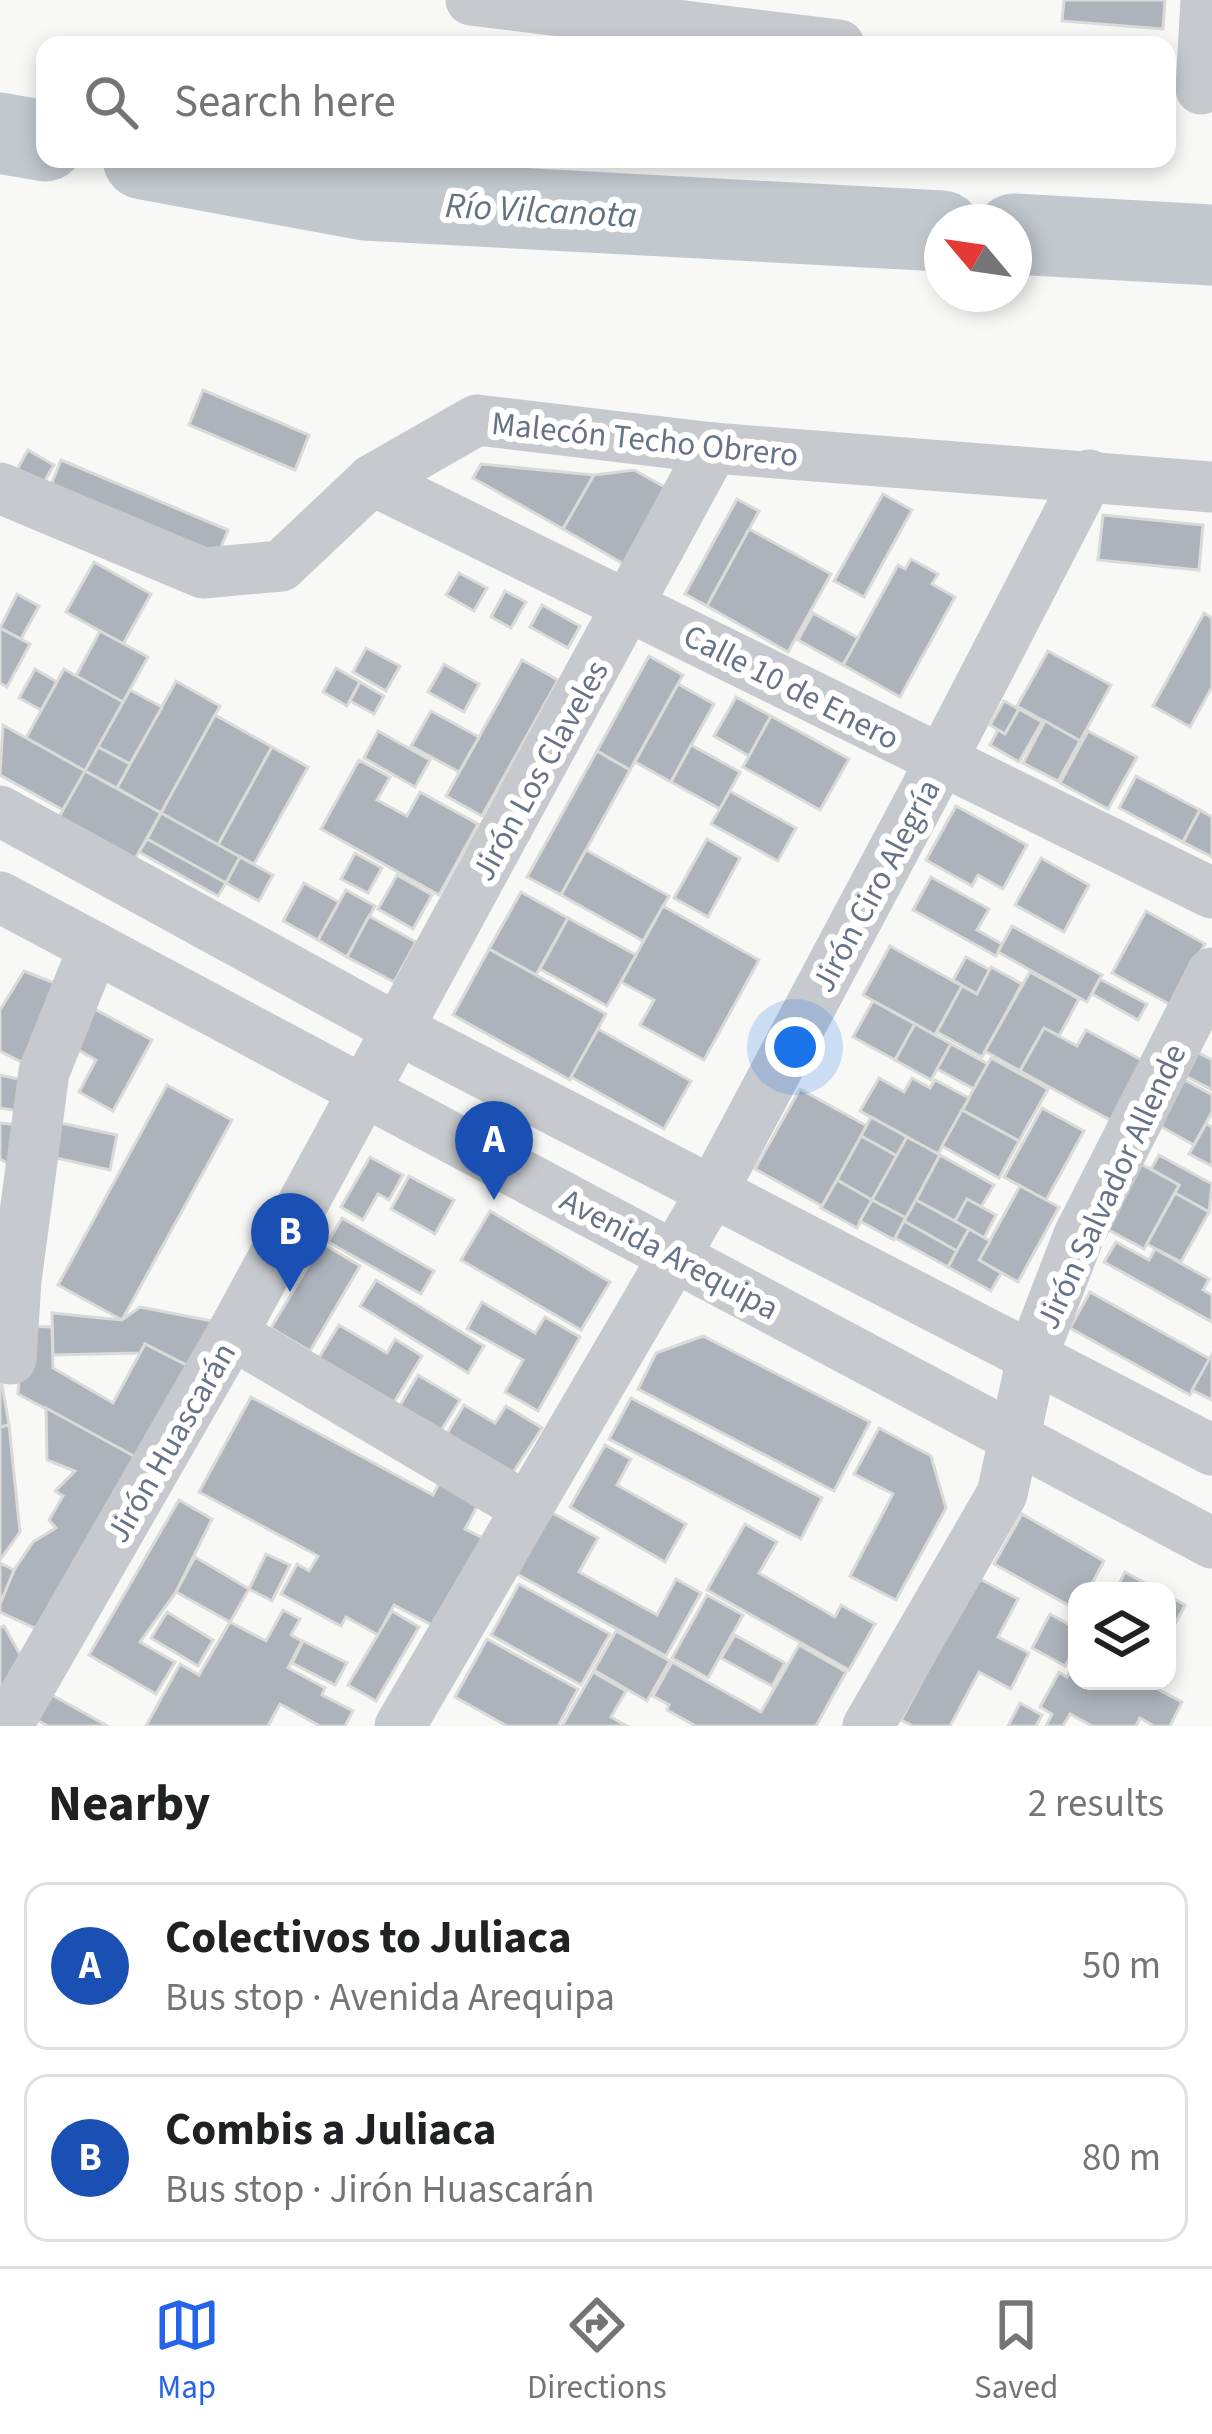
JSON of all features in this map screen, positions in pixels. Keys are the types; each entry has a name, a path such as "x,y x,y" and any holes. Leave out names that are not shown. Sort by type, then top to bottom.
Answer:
{"street":[{"path":"471,0 765,36"},
{"path":"1193,88 1205,0"},
{"name":"Malecón Techo Obrero","path":"0,488 203,573 281,566 372,480 477,420 713,448 1212,487"},
{"name":"Jirón Los Claveles","path":"363,1091 713,448"},
{"name":"Jirón Ciro Alegría","path":"400,1726 712,1190 1089,475"},
{"name":"Calle 10 de Enero","path":"372,480 1212,893"},
{"path":"0,811 398,1029 1212,1450"},
{"name":"Avenida Arequipa","path":"0,897 1212,1543"},
{"path":"11,1360 8,1281 44,1072 94,947"},
{"name":"Jirón Salvador Allende","path":"868,1726 1002,1494 1033,1354 1079,1235 1212,973"},
{"name":"Jirón Huascarán","path":"7,1726 232,1334 363,1091"},
{"path":"232,1334 525,1507"}],"building":[{"path":"1064,0 1165,0 1163,29 1062,21"},
{"path":"203,390 309,435 295,470 189,425"},
{"path":"28,450 54,465 41,487 15,473"},
{"path":"61,460 228,530 217,556 51,485"},
{"path":"481,464 594,475 563,529 473,478"},
{"path":"634,470 672,491 629,567 563,529 594,475"},
{"path":"883,494 912,510 864,597 834,581"},
{"path":"737,499 759,511 707,606 685,594"},
{"path":"1103,515 1203,525 1199,570 1098,560"},
{"path":"749,529 831,574 788,652 707,606"},
{"path":"911,559 938,574 932,584 955,597 900,697 843,665 898,565 905,569"},
{"path":"94,562 151,594 123,644 66,612"},
{"path":"459,573 487,588 474,611 446,595"},
{"path":"505,591 526,602 511,628 491,617"},
{"path":"17,594 39,606 21,639 0,628"},
{"path":"542,605 580,626 568,648 530,627"},
{"path":"813,613 858,638 843,665 798,640"},
{"path":"1204,613 1212,618 1212,687 1190,727 1153,706"},
{"path":"0,628 30,644 7,687 0,683"},
{"path":"100,631 148,657 123,702 76,676"},
{"path":"366,648 400,666 386,691 353,672"},
{"path":"1048,651 1111,685 1080,741 1017,706"},
{"path":"649,656 683,675 630,770 597,751"},
{"path":"522,660 558,680 482,816 446,796"},
{"path":"444,664 479,684 464,712 428,692"},
{"path":"336,668 360,682 347,706 323,692"},
{"path":"35,669 57,682 41,710 19,698"},
{"path":"64,669 123,702 85,771 26,738"},
{"path":"176,681 220,706 161,813 117,788"},
{"path":"360,682 384,696 374,714 350,701"},
{"path":"678,684 714,704 671,782 635,762"},
{"path":"130,690 162,707 130,764 98,747"},
{"path":"736,697 771,716 749,756 714,736"},
{"path":"1004,701 1019,709 1005,734 990,725"},
{"path":"1019,709 1042,722 1019,762 990,745 998,730 1005,734"},
{"path":"431,711 479,737 459,772 411,746"},
{"path":"215,715 272,747 218,845 161,813"},
{"path":"771,716 849,759 820,810 743,767"},
{"path":"1045,721 1080,741 1058,781 1023,763"},
{"path":"3,725 85,771 63,810 0,775"},
{"path":"378,731 430,760 415,787 364,758"},
{"path":"1088,731 1137,757 1108,809 1060,783"},
{"path":"691,745 740,772 720,809 671,782"},
{"path":"98,747 130,764 117,788 85,771"},
{"path":"272,747 308,767 254,864 218,845"},
{"path":"597,751 630,770 561,895 527,877"},
{"path":"359,760 390,777 377,800 407,816 420,792 478,824 439,895 321,829"},
{"path":"85,771 161,813 135,859 59,817"},
{"path":"1136,776 1200,810 1183,842 1119,808"},
{"path":"730,791 796,828 778,861 711,824"},
{"path":"956,806 1027,845 1003,889 978,875 972,886 926,860"},
{"path":"1200,810 1212,817 1212,857 1183,842"},
{"path":"161,813 240,857 226,883 147,839"},
{"path":"147,839 226,883 218,896 139,852"},
{"path":"707,839 740,858 708,917 674,898"},
{"path":"586,850 669,896 643,941 561,895"},
{"path":"355,853 382,868 368,893 341,879"},
{"path":"240,857 273,875 259,901 226,883"},
{"path":"1041,858 1089,885 1064,932 1015,905"},
{"path":"397,875 432,895 413,929 378,909"},
{"path":"931,877 989,909 977,930 1002,944 996,956 913,910"},
{"path":"304,883 339,902 318,940 283,921"},
{"path":"346,890 375,906 347,957 318,940"},
{"path":"521,892 568,918 536,975 489,949"},
{"path":"663,906 759,960 704,1060 640,1025 654,1000 621,982"},
{"path":"1146,911 1205,944 1171,1005 1112,973"},
{"path":"369,916 416,942 394,982 347,957"},
{"path":"568,918 636,955 607,1006 540,969"},
{"path":"1012,926 1102,975 1087,1002 998,952"},
{"path":"890,946 962,986 935,1035 863,995"},
{"path":"489,949 606,1014 570,1080 453,1015"},
{"path":"966,957 990,970 977,994 953,980"},
{"path":"991,967 1022,984 982,1057 937,1032 962,986 977,994"},
{"path":"24,971 62,986 35,1069 0,1051 0,1010"},
{"path":"1030,972 1079,999 1059,1036 1044,1028 1020,1071 985,1051"},
{"path":"1100,979 1147,1004 1138,1020 1092,994"},
{"path":"873,1001 915,1024 895,1060 853,1037"},
{"path":"89,1006 152,1040 113,1111 79,1092 96,1060 68,1044"},
{"path":"915,1024 951,1044 931,1080 895,1060"},
{"path":"1044,1028 1077,1046 1086,1030 1145,1062 1112,1121 1020,1071"},
{"path":"598,1029 691,1081 664,1129 571,1077"},
{"path":"951,1044 988,1064 974,1089 937,1069"},
{"path":"1197,1052 1212,1060 1212,1090 1184,1075"},
{"path":"991,1058 1048,1089 1019,1141 962,1110"},
{"path":"0,1075 27,1081 24,1112 0,1108"},
{"path":"1176,1075 1212,1095 1212,1112 1194,1145 1151,1121"},
{"path":"879,1078 904,1092 912,1078 930,1088 935,1080 969,1098 938,1154 860,1111"},
{"path":"167,1085 232,1120 122,1320 58,1285"},
{"path":"800,1089 867,1126 822,1206 755,1169"},
{"path":"1042,1108 1084,1131 1046,1200 1004,1177"},
{"path":"962,1110 1019,1141 999,1178 942,1146"},
{"path":"871,1117 907,1137 897,1156 861,1136"},
{"path":"51,1121 117,1135 110,1170 43,1155"},
{"path":"0,1123 21,1125 17,1168 0,1159"},
{"path":"1206,1124 1212,1127 1212,1166 1189,1154"},
{"path":"861,1136 897,1156 872,1200 837,1180"},
{"path":"907,1137 940,1155 906,1218 872,1200"},
{"path":"940,1155 994,1185 981,1207 967,1199 955,1221 916,1200"},
{"path":"1159,1155 1212,1184 1209,1212 1175,1193 1179,1185 1151,1169"},
{"path":"370,1157 403,1175 389,1200 378,1194 363,1220 341,1207"},
{"path":"1132,1159 1179,1185 1144,1249 1096,1223"},
{"path":"409,1176 454,1200 435,1234 391,1209"},
{"path":"837,1180 872,1200 857,1228 821,1208"},
{"path":"1020,1186 1059,1207 1018,1282 979,1260"},
{"path":"1175,1193 1209,1212 1181,1262 1147,1244"},
{"path":"967,1199 996,1215 984,1238 955,1221"},
{"path":"872,1200 906,1218 894,1240 860,1221"},
{"path":"916,1200 969,1229 957,1251 904,1221"},
{"path":"490,1211 610,1282 581,1330 461,1260"},
{"path":"342,1218 434,1271 421,1294 328,1242"},
{"path":"904,1221 957,1251 948,1267 895,1238"},
{"path":"969,1229 990,1241 979,1260 1001,1273 991,1291 948,1267"},
{"path":"1116,1242 1149,1260 1155,1249 1209,1279 1203,1290 1212,1295 1212,1322 1104,1262"},
{"path":"322,1243 360,1266 310,1351 271,1328"},
{"path":"376,1280 484,1346 468,1373 360,1306"},
{"path":"1090,1292 1210,1359 1190,1395 1070,1328"},
{"path":"482,1302 535,1333 545,1317 580,1337 538,1411 505,1392 523,1360 467,1329"},
{"path":"140,1307 212,1321 188,1366 145,1344 140,1353 53,1355 52,1313 122,1320"},
{"path":"339,1325 387,1353 395,1339 422,1356 393,1404 318,1359"},
{"path":"23,1326 52,1327 53,1368 113,1403 145,1344 188,1366 141,1460 18,1394"},
{"path":"703,1336 870,1422 834,1491 638,1389 656,1353"},
{"path":"1212,1354 1212,1400 1192,1390"},
{"path":"0,1373 9,1425 0,1427"},
{"path":"418,1375 460,1400 440,1432 399,1407"},
{"path":"251,1397 433,1495 442,1478 481,1499 465,1529 493,1543 445,1632 394,1605 378,1635 346,1617 341,1626 281,1594 297,1564 309,1571 318,1556 199,1492"},
{"path":"631,1398 822,1498 801,1539 609,1439"},
{"path":"464,1405 495,1423 506,1406 542,1428 510,1477 445,1437"},
{"path":"46,1408 141,1460 39,1630 0,1612 0,1604 14,1570 33,1542 56,1528 49,1520 63,1496 55,1491 75,1471 47,1460"},
{"path":"9,1425 20,1532 0,1560 0,1427"},
{"path":"879,1428 931,1456 946,1508 896,1600 850,1576 893,1494 854,1474"},
{"path":"605,1445 631,1459 617,1485 686,1524 665,1562 570,1507"},
{"path":"179,1500 212,1519 176,1592 140,1642 175,1662 156,1694 89,1655"},
{"path":"551,1512 598,1538 579,1572 657,1615 676,1579 701,1593 666,1656 517,1574"},
{"path":"1022,1514 1104,1561 1093,1582 1068,1582 1068,1605 994,1564"},
{"path":"745,1524 777,1542 759,1573 835,1617 841,1605 875,1624 849,1670 707,1590"},
{"path":"266,1554 290,1565 272,1601 249,1589"},
{"path":"195,1557 249,1589 230,1622 176,1592"},
{"path":"0,1563 14,1570 0,1604"},
{"path":"1125,1572 1143,1582 1120,1582"},
{"path":"978,1578 1018,1599 998,1637 1029,1653 1011,1689 979,1672 950,1726 913,1726 901,1720"},
{"path":"519,1584 610,1634 581,1685 491,1635"},
{"path":"707,1595 743,1615 708,1678 672,1658"},
{"path":"1176,1600 1185,1605 1176,1622"},
{"path":"283,1610 300,1619 291,1635 302,1641 288,1668 325,1688 322,1695 353,1711 345,1726 320,1726 280,1704 268,1726 146,1726 180,1664 199,1675 230,1622 266,1641"},
{"path":"392,1611 419,1627 376,1701 348,1685"},
{"path":"167,1612 213,1640 198,1666 151,1638"},
{"path":"1050,1614 1068,1624 1065,1666 1032,1648"},
{"path":"4,1626 26,1665 0,1691 0,1628"},
{"path":"616,1631 670,1661 647,1701 594,1670"},
{"path":"735,1635 785,1663 772,1686 721,1658"},
{"path":"487,1639 578,1689 558,1726 507,1726 455,1697"},
{"path":"303,1641 347,1663 335,1685 292,1663"},
{"path":"799,1645 846,1672 816,1726 696,1726 653,1696 672,1662 761,1712"},
{"path":"593,1672 626,1691 611,1717 627,1726 562,1726"},
{"path":"1059,1672 1067,1677 1068,1690 1159,1690 1182,1702 1170,1726 1154,1726 1140,1718 1136,1726 1092,1726 1070,1714 1063,1726 1046,1726 1052,1714 1040,1707"},
{"path":"50,1694 108,1726 48,1726 35,1719"},
{"path":"1020,1703 1042,1715 1036,1726 1008,1726"}],"waterway":[{"name":"Río Vilcanota","path":"0,133 36,139"},
{"name":"Río Vilcanota","path":"192,168 365,200 924,230"},
{"name":"Río Vilcanota","path":"1032,235 1212,245"}],"place":[{"name":"Colectivos to Juliaca","path":"494,1200"},
{"name":"Combis a Juliaca","path":"290,1292"}]}
